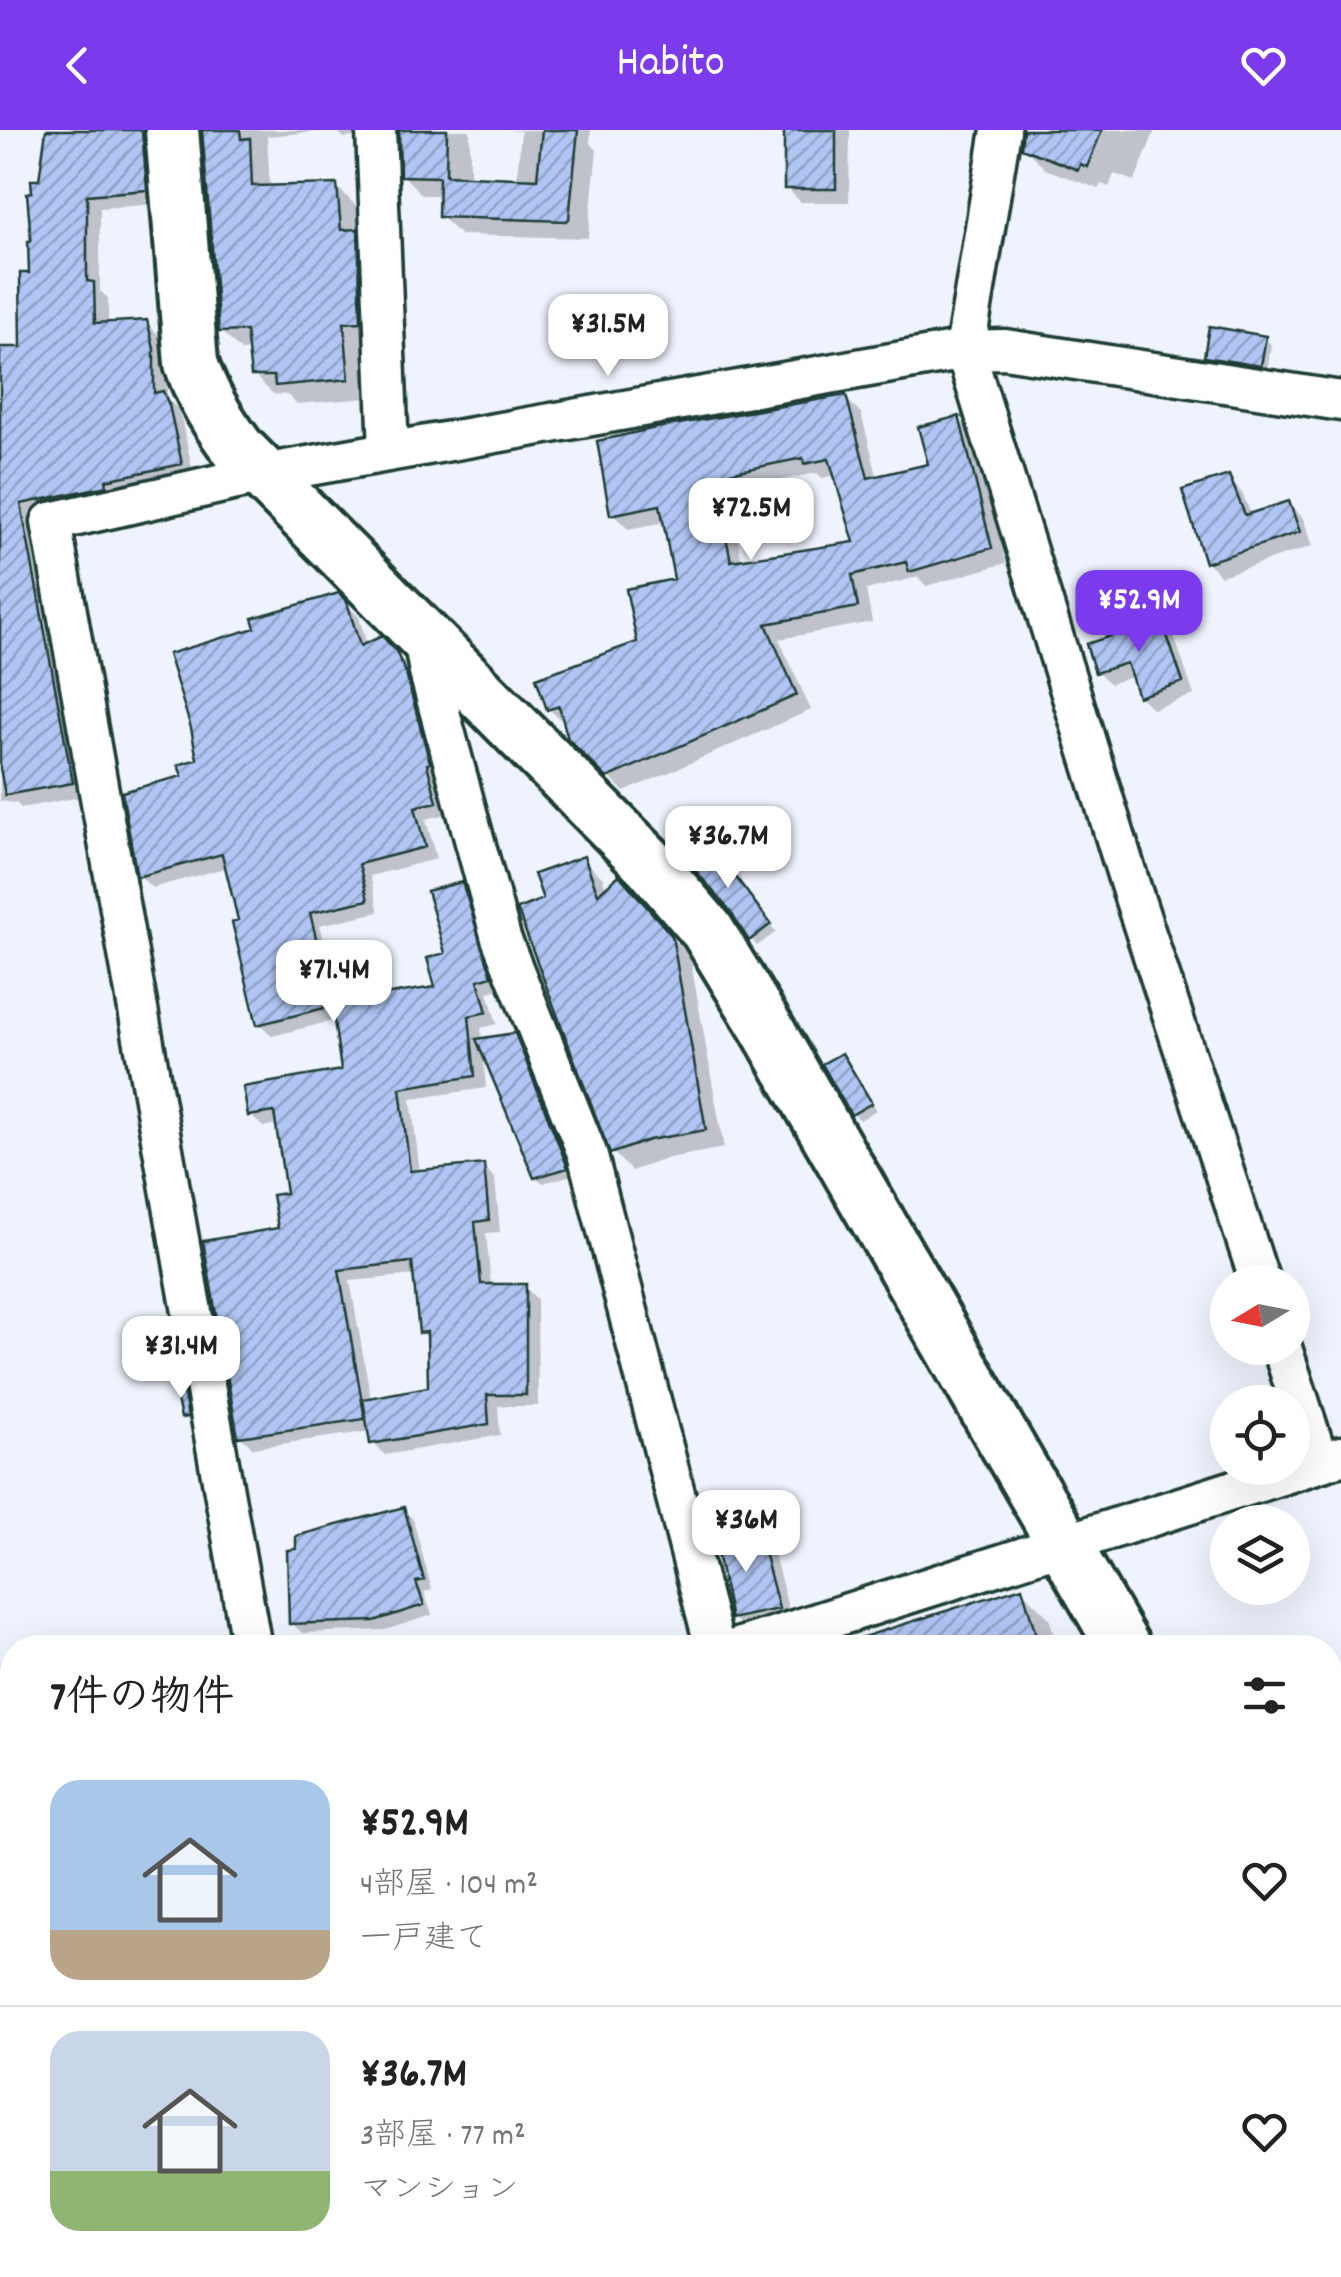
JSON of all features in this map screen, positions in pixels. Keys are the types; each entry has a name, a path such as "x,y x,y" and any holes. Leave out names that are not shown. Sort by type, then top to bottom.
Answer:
{"street":[{"path":"172,130 191,363 202,396 220,424 263,474 651,864 706,930 766,1027 1117,1635"},
{"path":"376,130 389,452"},
{"path":"1001,130 965,350 1132,891 1254,1265"},
{"path":"250,1635 52,522 263,474 965,350 1004,349 1341,401"},
{"path":"422,630 429,672 501,938 587,1153 712,1635"},
{"path":"778,1635 1330,1459 1289,1365"}],"building":[{"path":"46,130 142,130 147,190 87,195 87,281 94,282 95,323 147,320 154,349 154,393 163,391 169,405 182,464 106,480 107,486 21,504 73,783 5,795 0,768 0,347 21,347 20,273 29,273 31,241 27,193 32,192 31,180 39,180"},
{"path":"202,130 240,130 241,139 250,138 252,186 337,184 341,230 358,229 361,322 344,323 349,379 275,386 274,376 251,376 246,331 219,332"},
{"path":"399,130 447,130 446,175 537,179 542,130 578,130 569,219 438,217 439,177 400,176"},
{"path":"784,130 836,130 836,189 784,189"},
{"path":"1023,130 1102,130 1087,167 1080,164 1078,170 1021,148"},
{"path":"1209,326 1266,336 1261,366 1204,357"},
{"path":"846,395 868,478 928,464 918,427 959,416 992,548 909,572 906,562 852,575 858,607 766,624 797,695 607,778 568,739 559,706 547,710 536,678 637,642 626,589 674,579 660,505 610,515 597,441","holes":["803,458 804,464 829,459 854,542 731,561 719,503 729,501 724,474"]},
{"path":"1229,475 1245,515 1289,501 1300,532 1205,563 1182,490"},
{"path":"339,593 347,602 360,646 382,636 396,651 406,674 437,802 415,807 425,847 359,864 368,900 310,913 332,1003 435,987 427,958 445,953 427,891 462,882 492,976 478,980 487,1012 469,1016 475,1076 400,1088 410,1171 484,1164 489,1220 475,1222 481,1284 526,1284 526,1395 487,1395 489,1424 370,1444 363,1399 428,1387 427,1332 419,1333 412,1262 339,1270 365,1419 238,1437 203,1241 278,1228 272,1195 286,1193 274,1112 248,1116 243,1087 341,1070 332,1006 257,1025 232,922 238,920 222,854 137,877 122,792 182,776 178,765 197,759 168,654 255,628 252,618"},
{"path":"1160,615 1183,682 1138,697 1127,663 1095,673 1086,644"},
{"path":"707,842 727,876 732,872 771,924 749,941 730,911 683,856"},
{"path":"584,856 598,894 619,875 672,936 706,1130 649,1140 610,1154 517,909 543,899 534,874"},
{"path":"515,1033 568,1168 534,1178 476,1039"},
{"path":"842,1053 872,1103 851,1115 822,1064"},
{"path":"182,1384 188,1417 181,1418 174,1386"},
{"path":"404,1507 424,1580 416,1582 424,1605 374,1621 289,1624 287,1550 296,1549 296,1536"},
{"path":"758,1529 779,1609 731,1619 714,1539"},
{"path":"1022,1587 1036,1635 869,1635"}]}
